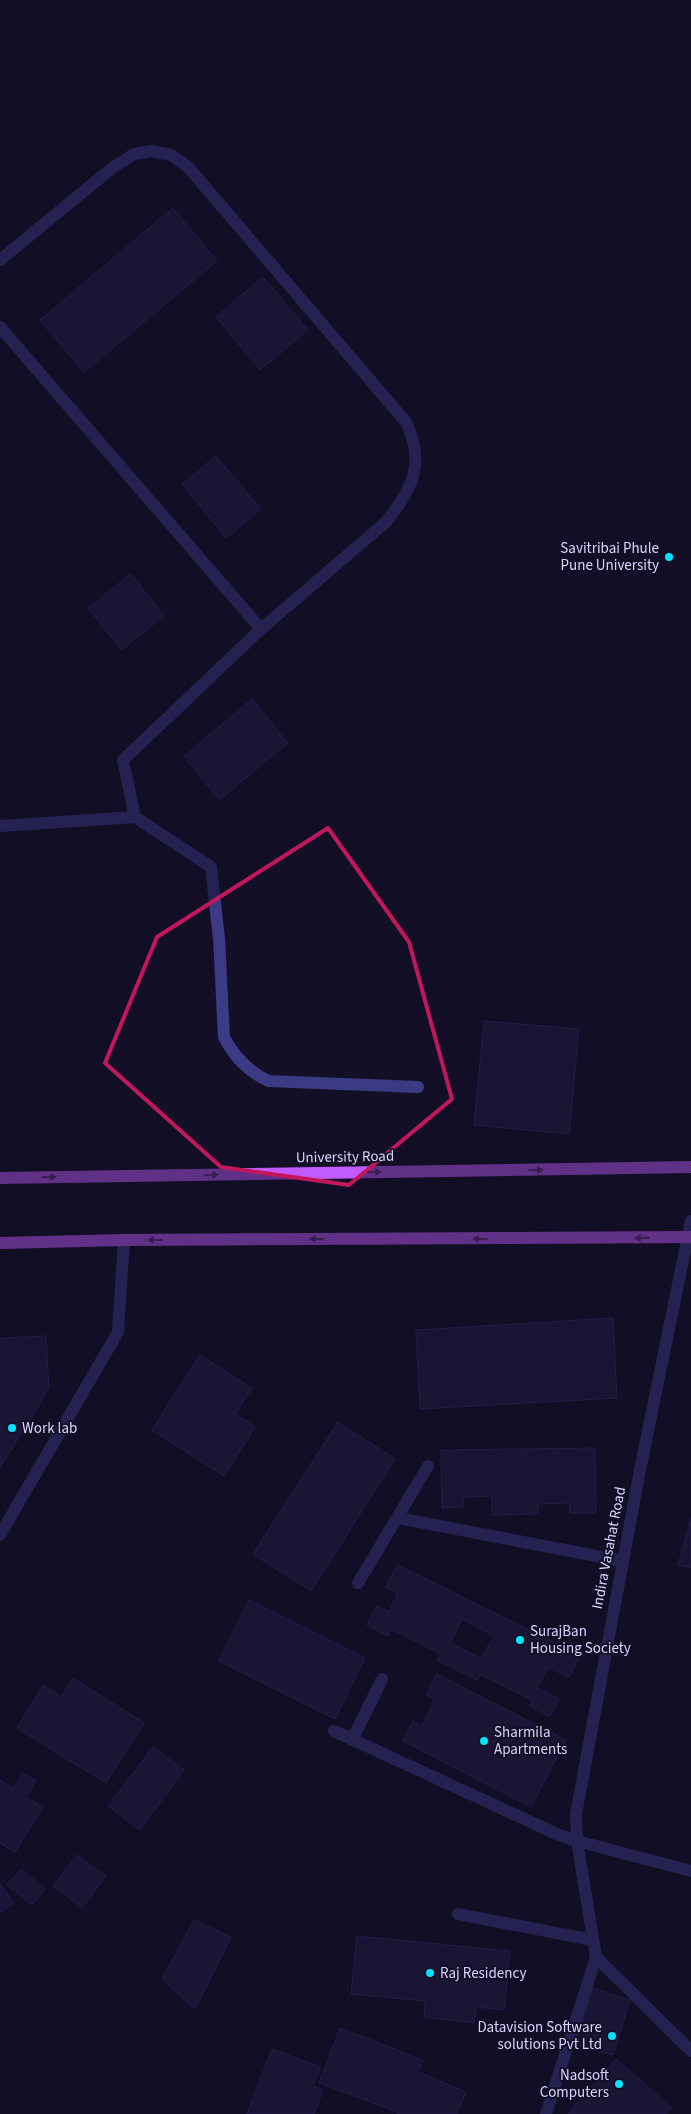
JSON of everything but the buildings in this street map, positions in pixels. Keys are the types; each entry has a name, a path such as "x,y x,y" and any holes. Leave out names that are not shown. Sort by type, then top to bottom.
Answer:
{"main road":[{"name":"University Road","path":"0,1178 691,1167"},
{"path":"0,1243 124,1240 689,1237"}],"street":[{"path":"0,260 112,168 134,154 151,151 171,155 188,167 406,422 413,437 414,479 402,502 386,522 261,629 123,760 135,818"},
{"path":"0,327 261,629"},
{"path":"0,826 135,818 211,867 219,938 224,1037 230,1050 240,1061 253,1073 268,1081 418,1088"},
{"name":"Indira Vasahat Road","path":"596,1957 576,1841 576,1814 623,1561 691,1221"},
{"path":"0,1536 118,1332 124,1240"},
{"path":"358,1583 428,1466"},
{"path":"398,1518 623,1561"},
{"path":"352,1740 382,1678"},
{"path":"334,1731 576,1841 691,1871"},
{"path":"458,1914 593,1940"},
{"path":"546,2114 596,1957 691,2051"}],"highlighted area":[{"path":"328,828 409,942 452,1099 349,1185 221,1167 105,1063 157,937"}],"place":[{"name":"Savitribai Phule Pune University","path":"669,557"},
{"name":"Work lab","path":"12,1428"},
{"name":"SurajBan Housing Society","path":"520,1640"},
{"name":"Sharmila Apartments","path":"484,1741"},
{"name":"Raj Residency","path":"430,1973"},
{"name":"Datavision Software solutions Pvt Ltd","path":"612,2036"},
{"name":"Nadsoft Computers","path":"619,2084"}]}
